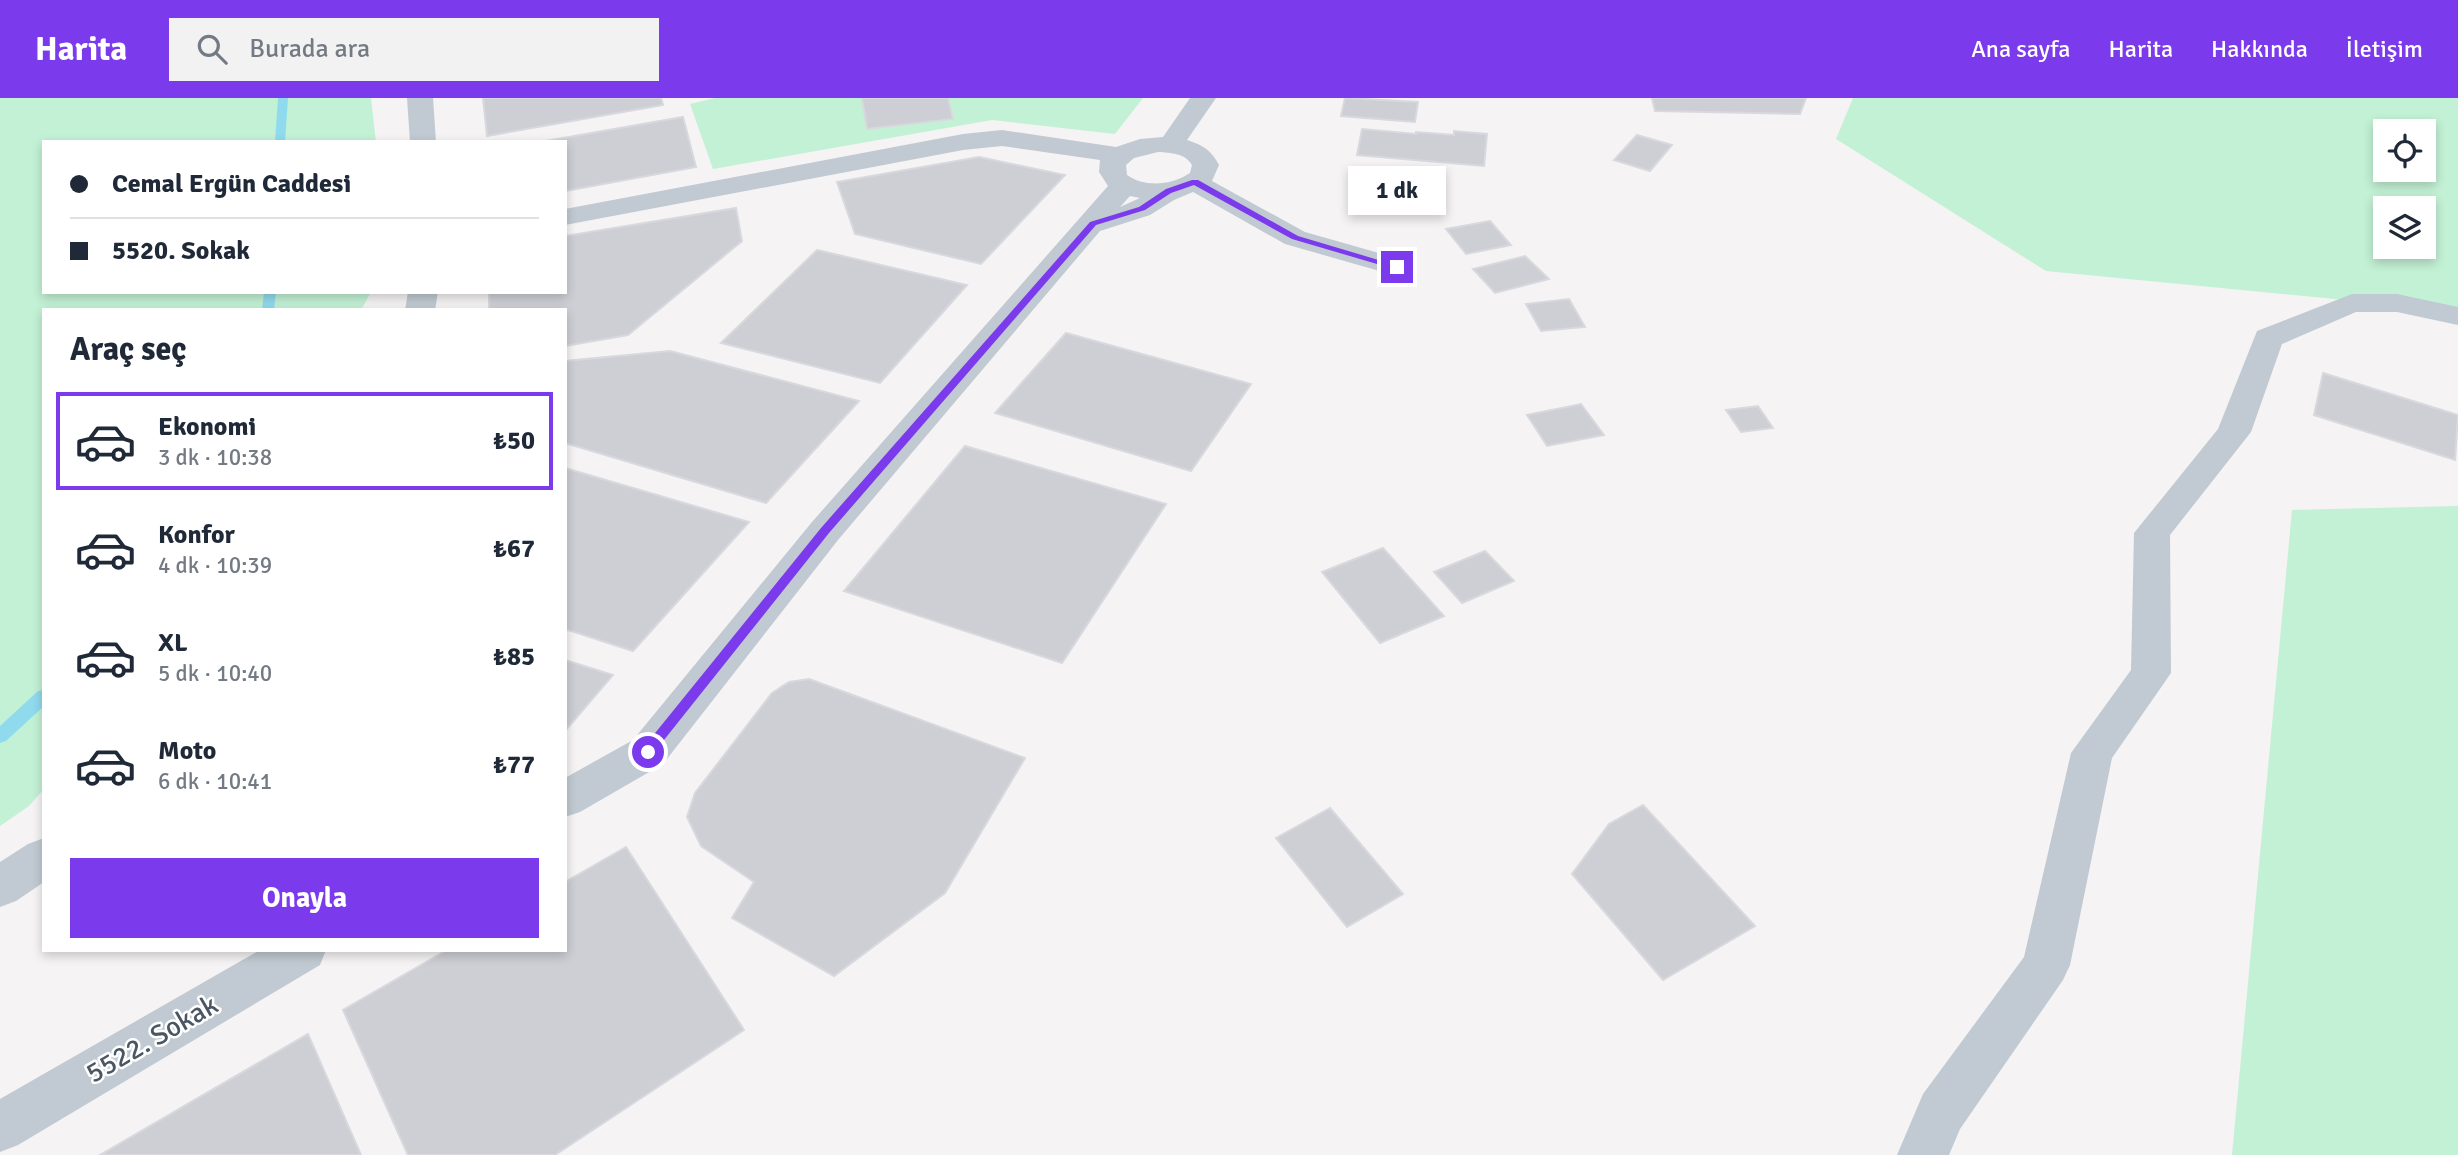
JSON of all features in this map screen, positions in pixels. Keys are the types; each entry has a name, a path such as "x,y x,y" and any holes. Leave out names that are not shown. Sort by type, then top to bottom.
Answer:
{"street":[{"path":"420,98 423,140"},
{"path":"1171,144 1203,98"},
{"path":"567,216 963,142 1002,138 1118,155"},
{"path":"1093,224 1142,208 1182,187 1203,175 1203,159 1196,152 1171,144 1141,145 1118,155 1112,163 1111,171 1115,179 1137,190 1182,187 1295,238 1397,267"},
{"path":"567,798 648,752 825,531 1124,185"},
{"path":"1923,1155 1941,1112 2046,965 2092,754 2151,673 2152,533 2234,432 2267,338 2352,303 2397,303 2458,316"},
{"path":"0,887 42,858"},
{"name":"5522. Sokak","path":"0,1127 300,952"}],"green space":[{"path":"0,98 371,98 376,140 42,140 42,294 370,294 362,308 42,308 42,791 29,806 0,826"},
{"path":"715,98 1143,98 1115,134 992,120 713,169 690,104"},
{"path":"1853,98 2458,98 2458,311 2046,271 1836,139"},
{"path":"2458,506 2458,1155 2232,1155 2292,510"}],"building":[{"path":"483,98 661,98 663,105 487,136"},
{"path":"862,98 948,98 953,119 867,129"},
{"path":"1345,98 1418,102 1415,122 1341,116"},
{"path":"1652,98 1806,98 1800,114 1655,111"},
{"path":"683,117 696,167 567,191 567,140 551,140"},
{"path":"1362,129 1416,134 1454,135 1454,131 1487,134 1484,166 1357,155"},
{"path":"1637,135 1672,145 1650,171 1614,160"},
{"path":"979,157 1065,175 981,264 855,234 837,182"},
{"path":"736,208 742,241 628,335 567,346 567,308 489,308 489,294 567,294 567,236"},
{"path":"1490,221 1511,245 1466,254 1446,229"},
{"path":"817,250 967,285 880,383 721,343"},
{"path":"1525,256 1549,279 1495,293 1473,269"},
{"path":"1569,299 1585,327 1541,331 1526,304"},
{"path":"1066,333 1251,384 1191,471 995,413"},
{"path":"670,351 859,401 766,503 567,444 567,361"},
{"path":"2323,373 2458,415 2455,460 2314,415"},
{"path":"1581,404 1604,435 1547,446 1527,415"},
{"path":"1758,406 1773,428 1741,432 1726,410"},
{"path":"965,446 1166,504 1062,663 844,591"},
{"path":"567,469 749,522 633,651 567,630"},
{"path":"1383,548 1444,616 1380,643 1322,572"},
{"path":"1485,551 1514,581 1462,603 1434,572"},
{"path":"567,661 613,675 567,729"},
{"path":"809,679 1025,758 945,893 834,976 732,918 754,882 701,846 687,817 695,793 772,693 789,682"},
{"path":"1643,805 1755,926 1663,980 1572,874 1609,824"},
{"path":"1330,808 1403,894 1347,927 1276,838"},
{"path":"626,847 744,1030 555,1155 408,1155 343,1010 444,952 567,952 567,881"},
{"path":"308,1034 361,1155 100,1155"}],"waterway":[{"path":"280,140 283,98"},
{"path":"268,308 270,294"},
{"path":"0,736 42,698"}],"route":[{"path":"648,752 825,531 1093,224 1142,208 1168,191 1195,182 1295,238 1397,267"}]}
